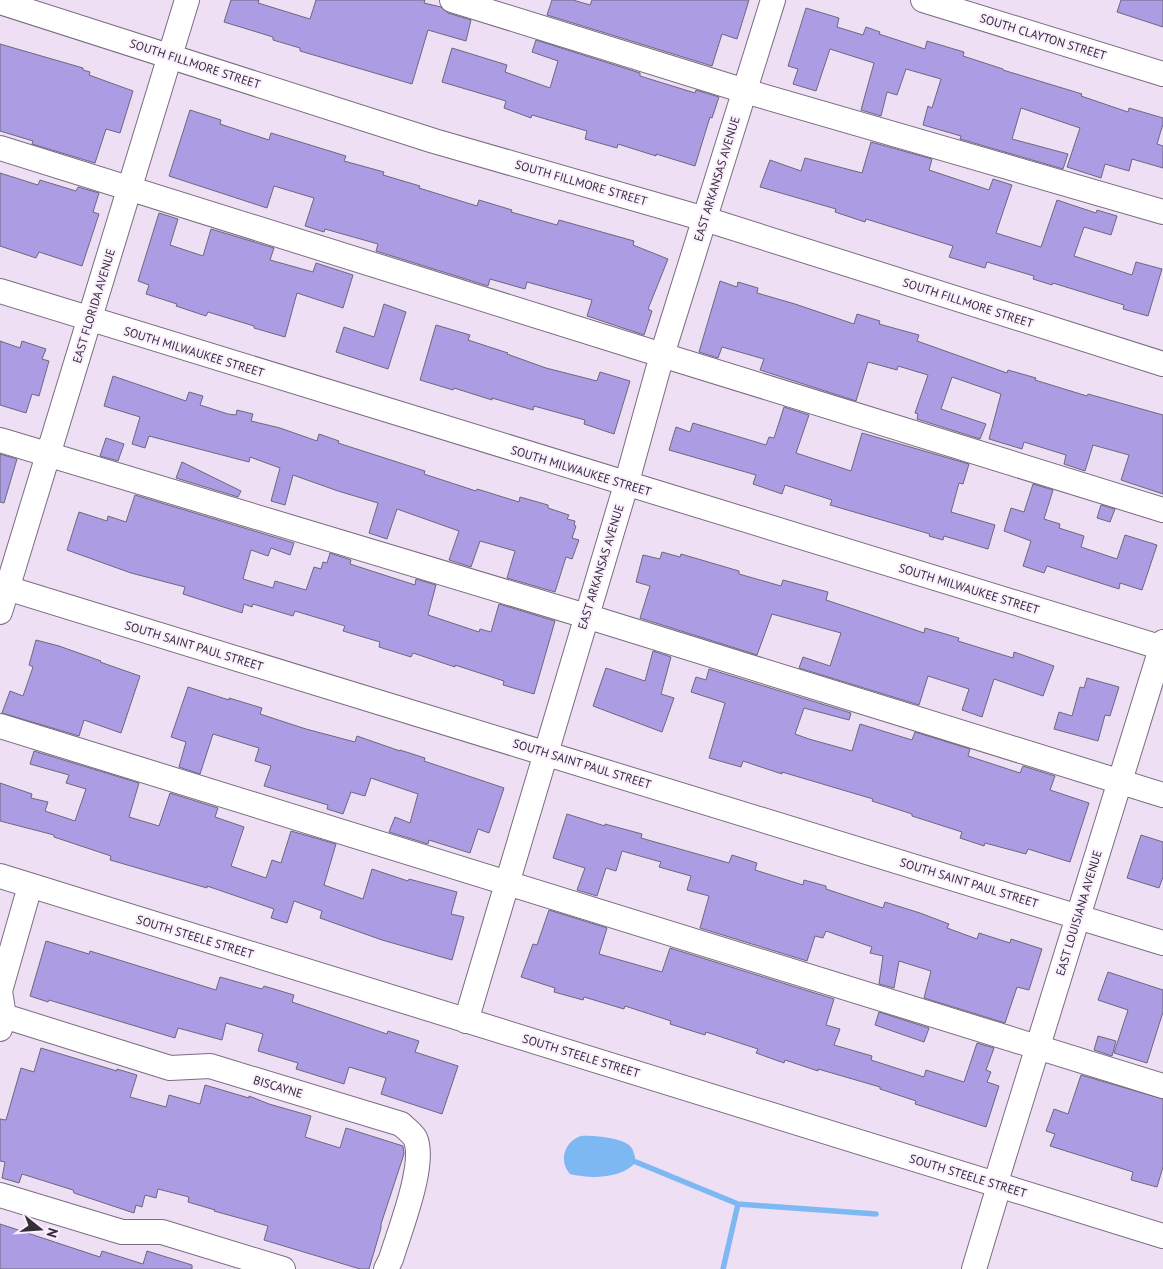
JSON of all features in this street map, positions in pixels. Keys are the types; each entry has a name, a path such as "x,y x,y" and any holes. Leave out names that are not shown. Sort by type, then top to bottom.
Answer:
{"street":[{"name":"EAST FLORIDA AVENUE","path":"0,612 4,587 48,455 187,0"},
{"path":"452,0 745,91 1163,212"},
{"name":"EAST ARKANSAS AVENUE","path":"466,1021 626,485 662,355 773,0"},
{"name":"SOUTH CLAYTON STREET","path":"923,0 1163,74"},
{"name":"SOUTH FILLMORE STREET","path":"0,2 434,141 705,219 1163,364"},
{"path":"0,148 1163,510"},
{"name":"SOUTH MILWAUKEE STREET","path":"0,291 626,485 1162,646"},
{"path":"0,440 586,616 1163,795"},
{"name":"SOUTH SAINT PAUL STREET","path":"4,587 1163,943"},
{"name":"EAST LOUISIANA AVENUE","path":"974,1269 1038,1047 1162,646"},
{"path":"0,726 1163,1086"},
{"name":"SOUTH STEELE STREET","path":"0,876 1163,1236"},
{"name":"BISCAYNE","path":"30,886 0,990 2,1022 170,1068 210,1066 401,1124 414,1137 419,1156 417,1174 391,1259 386,1269"},
{"path":"0,1194 122,1232 162,1232 283,1269"}],"water":[{"path":"581,1136 622,1141 631,1147 636,1162 630,1168 614,1175 587,1177 570,1174 564,1163 565,1152 575,1138"}],"building":[{"path":"231,0 259,0 258,3 310,19 316,0 425,0 424,3 441,7 448,13 471,20 466,41 428,30 412,84 300,51 300,48 273,40 273,37 224,22"},
{"path":"552,0 573,0 590,5 592,0 749,0 737,39 722,34 712,66 547,15"},
{"path":"1121,0 1163,0 1163,27 1117,12"},
{"path":"806,8 839,18 837,27 863,35 866,27 880,32 879,34 925,49 927,41 964,52 963,56 1082,94 1081,96 1128,112 1129,108 1163,118 1157,144 1163,146 1163,168 1132,159 1129,171 1105,164 1101,178 1067,167 1080,128 1021,108 1012,139 1068,154 1063,169 960,139 961,136 923,125 928,106 932,108 941,79 906,69 897,95 887,92 881,116 861,110 874,63 830,49 816,91 793,84 798,69 788,66"},
{"path":"536,40 640,73 640,76 695,93 696,90 719,97 712,118 710,117 695,166 618,144 617,148 585,139 587,131 532,115 531,118 504,108 506,101 442,82 452,48 507,65 505,72 550,88 558,61 532,52"},
{"path":"0,44 83,68 83,70 90,72 89,75 133,91 120,133 106,129 95,163 32,144 33,141 0,131"},
{"path":"190,110 221,120 220,124 269,140 271,133 346,156 344,161 384,172 383,175 477,206 479,200 512,210 511,212 557,225 559,220 634,241 633,245 668,259 648,309 652,311 644,335 587,316 592,300 527,282 525,289 490,279 488,286 376,251 378,244 325,229 324,232 305,226 314,198 274,186 267,208 169,176"},
{"path":"871,142 932,159 929,170 989,190 993,179 1012,185 996,233 1041,247 1057,200 1096,213 1097,210 1117,216 1111,235 1084,227 1074,256 1132,275 1136,262 1162,269 1148,316 1123,309 1124,305 1053,283 1052,285 1033,279 1034,276 987,262 985,268 949,257 953,246 866,219 865,222 835,212 836,209 760,187 770,160 801,171 805,158 862,173"},
{"path":"0,173 38,185 40,180 76,191 78,187 99,193 93,212 99,214 82,266 39,252 36,258 0,246"},
{"path":"159,213 178,219 170,245 203,256 211,229 274,248 270,260 313,272 316,263 353,275 343,308 297,293 285,337 208,312 206,316 146,294 149,285 138,281"},
{"path":"720,281 737,287 738,282 758,288 757,293 854,324 857,314 880,321 879,324 919,335 917,341 1007,373 1008,370 1087,396 1088,394 1163,415 1163,494 1121,480 1129,455 1093,445 1085,471 1064,464 1066,455 1024,442 1022,449 989,439 1001,394 952,377 941,409 986,424 980,439 917,419 918,414 915,413 928,375 898,366 897,370 868,362 856,401 760,370 764,359 722,347 718,358 699,352"},
{"path":"384,304 406,312 388,369 336,352 344,327 374,337"},
{"path":"436,325 470,335 468,340 546,368 597,381 600,372 630,381 614,434 584,424 585,420 534,406 533,410 420,380"},
{"path":"0,341 20,348 22,341 46,349 42,359 49,361 39,396 32,394 26,413 0,405"},
{"path":"113,376 186,401 189,392 203,396 200,405 228,414 236,415 237,410 253,414 251,421 280,428 317,441 319,434 339,441 338,443 425,471 424,474 476,491 477,489 519,502 520,497 548,505 548,508 569,515 567,519 575,521 574,525 576,526 572,538 579,540 572,559 566,557 555,592 507,578 515,551 480,541 471,567 449,560 459,531 397,509 387,539 369,533 378,503 293,475 285,505 271,501 280,468 250,457 249,462 149,436 145,448 132,444 140,417 104,406"},
{"path":"784,407 809,415 796,453 851,471 862,433 969,464 963,484 959,483 951,512 995,525 988,549 944,536 943,540 929,536 930,534 830,505 832,500 785,485 782,494 753,484 756,475 669,450 676,427 690,432 693,423 766,445 769,437 774,438"},
{"path":"106,438 124,444 118,461 100,456"},
{"path":"0,454 17,459 4,503 0,502"},
{"path":"182,462 241,491 238,497 176,478"},
{"path":"1033,484 1053,490 1044,519 1060,524 1059,528 1084,536 1081,547 1117,559 1125,535 1157,545 1142,590 1120,583 1119,589 1047,566 1044,573 1023,566 1031,541 1004,531 1011,508 1024,512"},
{"path":"135,495 294,543 290,555 271,548 268,556 251,550 243,579 273,588 275,581 306,590 314,567 321,569 323,562 327,563 330,553 351,560 350,564 415,585 416,579 436,585 428,615 479,632 480,629 491,632 499,604 555,621 534,694 503,685 504,681 455,665 455,667 413,653 411,657 379,647 380,642 343,631 345,626 295,611 293,616 253,604 252,607 244,604 242,613 183,594 185,587 131,573 67,550 79,512 107,521 108,516 126,522"},
{"path":"1101,505 1115,509 1110,522 1097,518"},
{"path":"662,552 680,557 681,554 781,586 783,580 828,592 826,600 924,633 925,628 959,638 958,641 1013,658 1014,652 1054,666 1043,696 994,679 982,717 962,710 969,689 928,676 919,705 799,668 803,657 830,666 841,633 772,614 757,655 640,618 650,586 636,582 643,555 660,559"},
{"path":"36,640 59,646 140,676 121,733 84,720 79,736 2,713 10,691 23,696 33,667 29,665"},
{"path":"653,651 671,657 661,694 674,698 662,732 593,706 606,668 645,681"},
{"path":"709,669 851,713 849,720 804,708 795,734 809,739 852,751 860,724 912,740 915,732 970,749 968,756 1020,773 1023,766 1055,776 1050,790 1089,803 1070,862 1028,849 1026,854 985,843 984,846 960,838 962,832 912,816 912,814 872,801 873,799 782,772 782,774 743,761 741,767 709,758 725,703 691,692 696,677 706,680"},
{"path":"1087,678 1119,687 1110,716 1105,715 1098,741 1054,729 1059,712 1072,716 1080,687 1084,688"},
{"path":"188,687 262,708 260,714 306,729 355,742 357,736 425,758 424,761 504,788 489,833 478,829 470,853 429,840 428,844 389,832 395,817 410,823 418,794 371,778 365,796 351,792 343,814 327,809 328,805 264,786 271,766 255,761 259,748 213,734 200,774 179,767 186,742 171,737"},
{"path":"34,751 139,783 129,817 159,826 170,793 218,808 215,817 244,827 231,866 266,878 272,860 281,863 291,831 336,844 324,885 363,899 372,869 408,881 409,879 457,892 451,914 464,917 452,960 382,940 320,918 322,911 294,901 287,923 271,918 274,909 207,886 207,888 110,860 111,856 54,837 54,835 0,821 0,783 32,794 31,798 48,802 45,811 75,821 86,789 66,783 69,775 30,764"},
{"path":"567,814 605,826 605,824 642,834 641,838 729,863 732,855 757,863 755,870 803,885 804,880 826,886 826,889 883,908 885,902 949,924 947,928 977,939 979,933 1010,943 1011,939 1042,949 1029,990 1017,987 1005,1023 924,998 931,971 899,961 894,988 879,984 883,956 870,953 872,947 826,931 823,938 815,936 807,961 700,928 709,896 687,890 691,876 659,867 661,862 622,851 616,871 606,868 597,896 577,890 585,868 553,858"},
{"path":"1141,835 1163,842 1163,877 1159,888 1127,878"},
{"path":"549,910 607,928 599,954 662,972 670,948 834,999 826,1025 840,1029 834,1045 872,1056 871,1060 924,1077 926,1070 964,1082 977,1043 994,1048 986,1070 991,1072 987,1082 999,1086 986,1127 915,1104 916,1101 880,1089 880,1087 818,1069 818,1071 785,1060 784,1063 756,1053 758,1049 706,1032 705,1035 670,1024 671,1021 625,1006 624,1009 584,997 583,1000 554,992 555,988 521,977 533,944 537,945"},
{"path":"46,941 89,954 90,951 216,990 220,977 262,989 264,986 294,995 292,1002 387,1034 388,1031 419,1041 415,1052 458,1066 442,1114 381,1094 386,1078 349,1067 344,1084 296,1069 298,1063 258,1051 263,1034 226,1023 222,1040 178,1028 175,1038 30,996"},
{"path":"1108,972 1163,990 1163,1012 1147,1063 1114,1053 1128,1010 1098,1000"},
{"path":"879,1012 929,1028 924,1042 875,1025"},
{"path":"1098,1036 1116,1041 1112,1056 1094,1050"},
{"path":"41,1048 117,1071 117,1069 137,1075 130,1097 166,1107 169,1095 200,1104 205,1085 249,1098 249,1096 311,1116 305,1137 340,1148 346,1128 403,1146 404,1154 381,1224 369,1269 360,1269 264,1240 268,1226 214,1211 188,1202 189,1197 158,1189 156,1198 145,1195 142,1207 136,1205 134,1213 74,1193 73,1190 22,1174 19,1183 2,1178 5,1162 0,1161 0,1119 6,1120 21,1068 34,1072"},
{"path":"1081,1075 1163,1099 1163,1167 1157,1187 1131,1180 1133,1172 1050,1146 1055,1134 1046,1131 1054,1109 1068,1114"},
{"path":"0,1224 100,1257 102,1251 143,1264 147,1251 192,1265 192,1269 0,1269"}],"waterway":[{"path":"636,1162 738,1204 876,1214"},
{"path":"723,1269 738,1204"}]}
